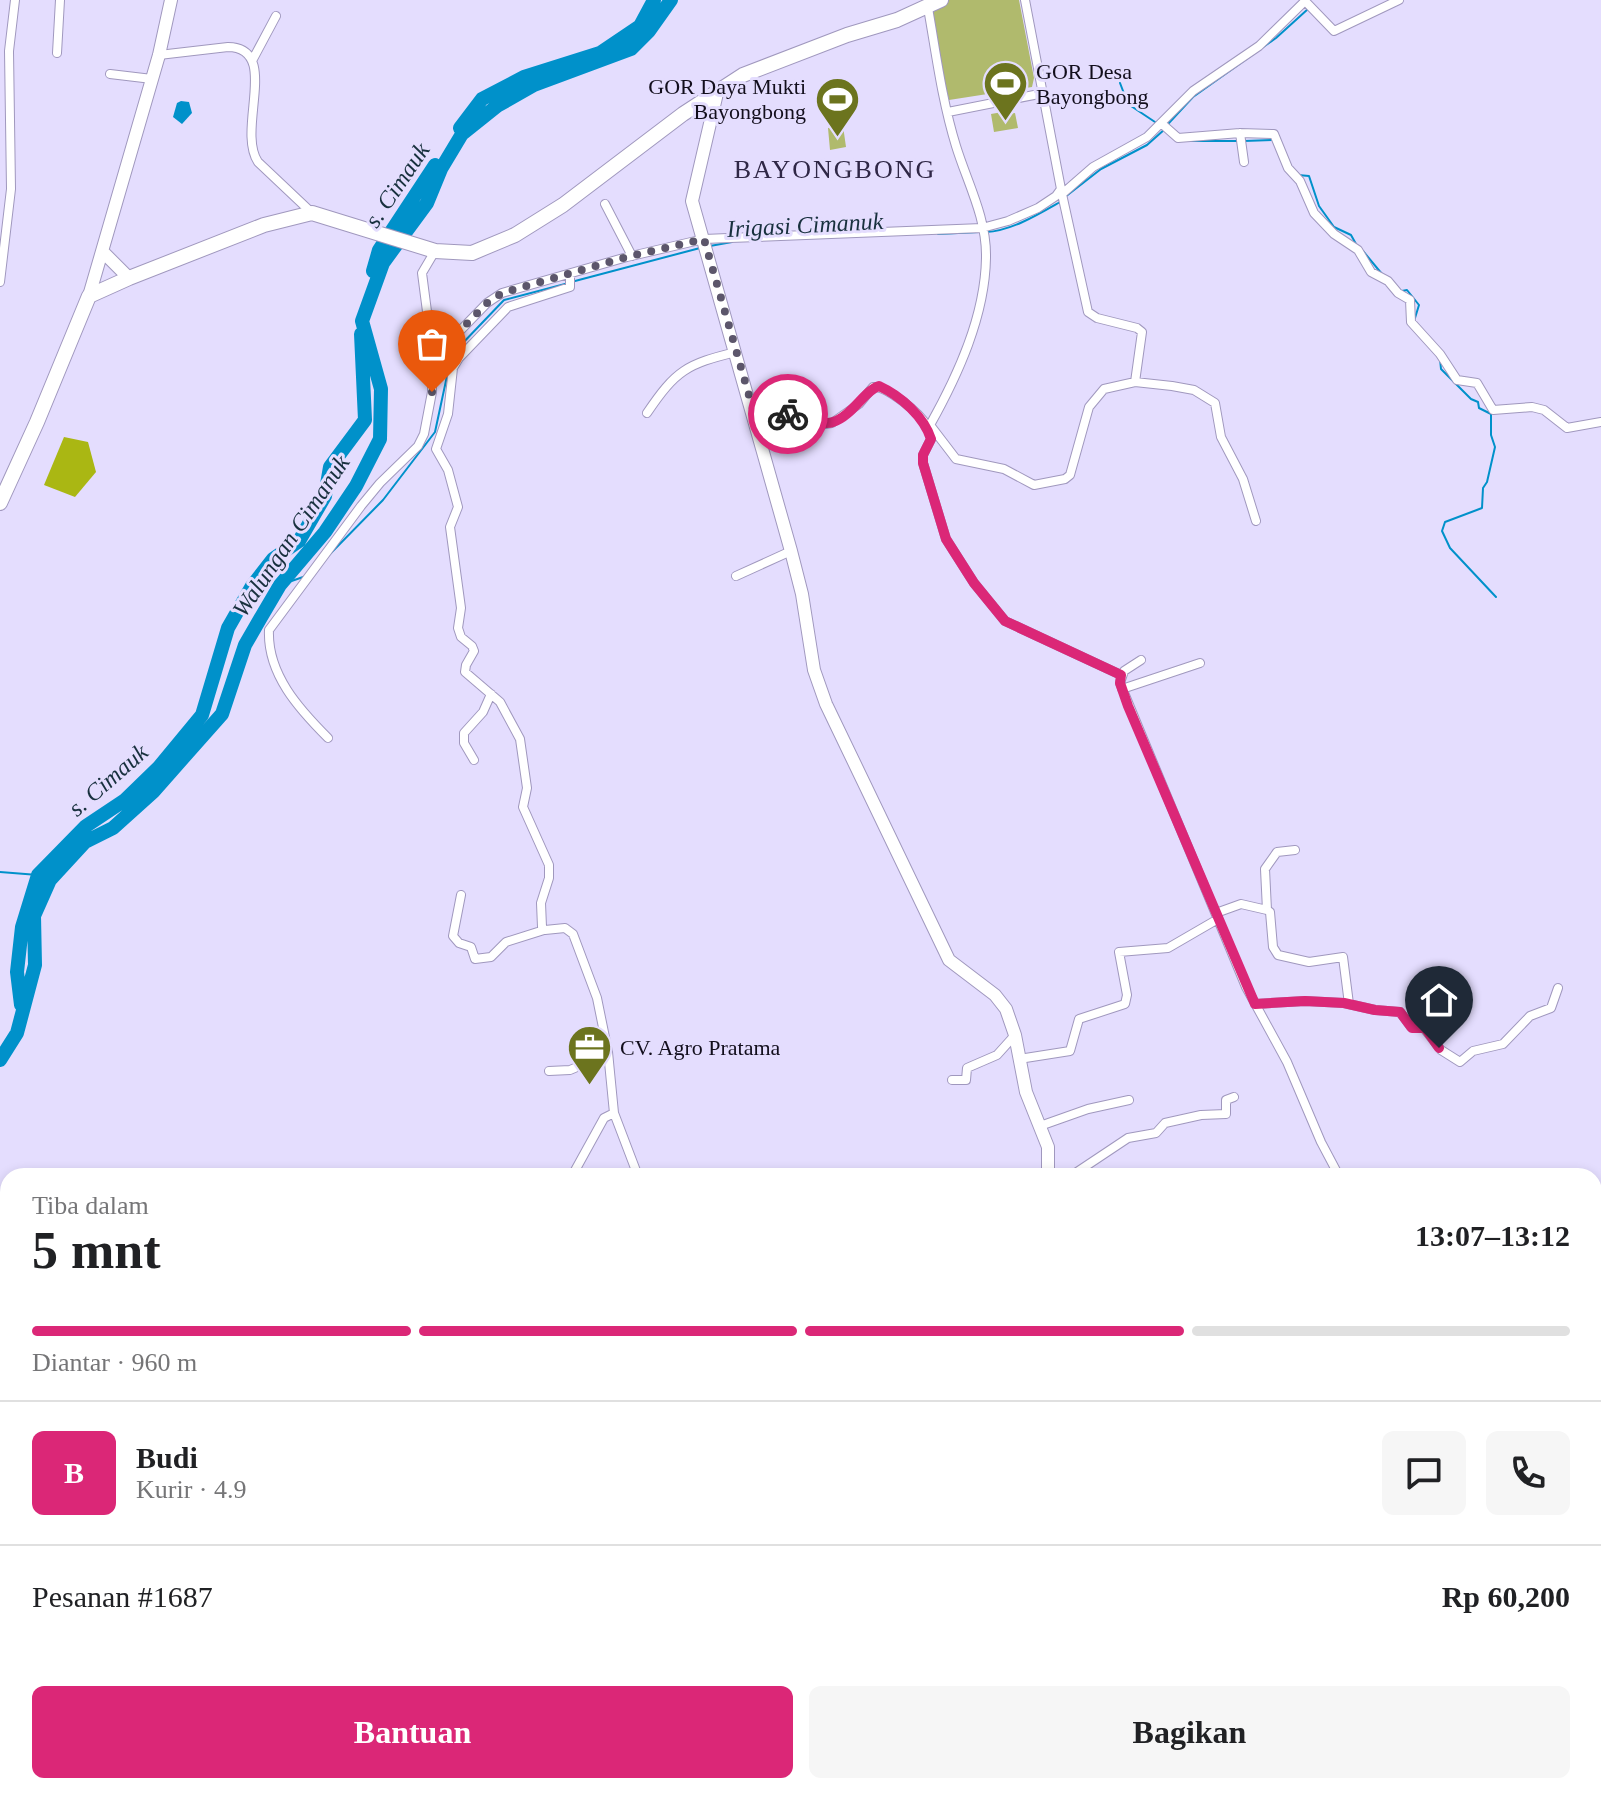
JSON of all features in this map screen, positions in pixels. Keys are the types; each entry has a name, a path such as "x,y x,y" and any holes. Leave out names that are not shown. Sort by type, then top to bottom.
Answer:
{"main road":[{"path":"0,503 89,296 264,225 312,213 428,248 458,254 480,250 515,235 592,185 718,89 743,75 934,4"}],"street":[{"path":"0,282 11,189 4,50 15,0"},
{"path":"57,53 60,0"},
{"path":"89,296 159,55 171,0"},
{"path":"1025,0 1088,312 1097,318 1142,332 1135,382"},
{"path":"434,447 447,418 453,368 508,307 632,256 704,241 984,233 1063,197 1093,167 1122,153 1161,126 1193,91 1259,46 1298,6 1306,2 1334,31 1399,0"},
{"path":"934,4 948,112 984,233 985,273 975,322 952,382 928,424 931,439 923,455 923,463 943,534 974,583 1005,621 1121,675"},
{"path":"276,16 253,59 255,78 250,147 258,162 312,213"},
{"path":"159,55 239,47 253,59"},
{"path":"110,74 152,79"},
{"path":"718,89 693,194 693,208 757,423 791,551 818,683 949,960 995,995 1006,1009 1015,1035 1026,1092 1048,1147 1048,1168"},
{"path":"948,112 1044,93"},
{"path":"1161,126 1178,138 1240,133 1276,136 1288,168 1300,181 1314,213 1332,232 1358,250 1371,272 1388,281 1398,293 1410,300 1411,322 1440,354 1457,380 1477,383 1491,409 1502,411 1532,407 1544,410 1567,428 1601,422"},
{"path":"1240,133 1244,162"},
{"path":"605,204 632,256"},
{"path":"328,738 303,712 282,683 269,630 361,506 425,435 432,392 432,350 422,273 428,248"},
{"path":"103,252 129,278"},
{"path":"432,350 452,339 487,303 502,293 570,279"},
{"path":"647,413 670,381 696,363 736,352"},
{"path":"757,423 795,413 825,424 832,423 859,404 873,387 879,386 896,396 928,424 960,461 1004,469 1034,485 1065,479 1070,475 1089,407 1104,389 1135,382 1190,389 1214,402 1221,437 1243,479 1256,521"},
{"path":"425,435 448,470 458,507 450,527 461,608 458,628 461,637 474,651 465,672 500,702 520,739 527,784 523,807 549,865 549,878 541,903 544,930"},
{"path":"736,576 791,551"},
{"path":"1141,660 1121,675 1122,689 1255,1004 1287,1062 1335,1168"},
{"path":"1122,689 1200,663"},
{"path":"474,760 464,743 464,733 483,712 491,694"},
{"path":"1295,850 1277,852 1266,867 1267,910 1270,912 1273,947 1278,955 1309,962 1344,958 1349,1004"},
{"path":"461,895 453,936 459,943 471,947 475,959 491,957 502,943 544,930 565,928 573,934 597,998 608,1054 614,1113 635,1168"},
{"path":"1019,1059 1070,1051 1079,1019 1125,1004 1127,995 1119,952 1168,948 1241,904 1267,910"},
{"path":"1255,1004 1305,1001 1402,1012 1412,1028 1425,1028 1441,1050 1461,1062 1473,1051 1503,1044 1530,1016 1551,1008 1558,988"},
{"path":"952,1080 966,1080 967,1068 997,1055 1015,1035"},
{"path":"549,1071 570,1070 608,1054"},
{"path":"1083,1168 1128,1138 1156,1133 1165,1123 1201,1115 1226,1114 1226,1100 1234,1097"},
{"path":"1040,1126 1088,1109 1129,1100"},
{"path":"576,1168 604,1118 614,1113"}],"green space":[{"path":"939,0 1019,0 1034,78 1032,87 949,100 926,7"},
{"name":"GOR Desa Bayongbong","path":"1008,111 1009,114 1015,113 1018,128 994,132 991,114"},
{"name":"GOR Daya Mukti Bayongbong","path":"843,126 846,147 830,150 828,128"},
{"path":"64,437 88,442 96,472 75,497 44,485"}],"water":[{"path":"189,102 192,113 182,124 173,117 177,103"}],"waterway":[{"name":"s. Cimauk","path":"460,128 482,99 524,77 600,53 640,26 654,0"},
{"name":"Walungan Cimanuk","path":"0,1060 17,1033 35,965 34,916 50,880 85,842 113,828 153,792 222,714 245,645 280,585 325,532 356,486 380,439 381,389 362,321 383,263 427,203 441,169 462,134 497,106 534,85 631,49 649,31 671,0"},
{"name":"Irigasi Cimanuk","path":"1168,124 1193,97 1276,38 1308,9"},
{"path":"1120,83 1128,104 1155,122"},
{"name":"Irigasi Cimanuk","path":"1065,197 1101,169 1147,145 1165,129"},
{"path":"1244,141 1273,140"},
{"path":"1188,141 1237,141"},
{"name":"s. Cimauk","path":"373,271 379,250 435,165"},
{"path":"1298,175 1309,176 1319,206 1334,227 1351,235 1356,244"},
{"name":"Irigasi Cimanuk","path":"986,232 1015,225 1060,202"},
{"name":"Irigasi Cimanuk","path":"938,234 979,232"},
{"name":"Irigasi Cimanuk","path":"710,246 732,242"},
{"name":"Irigasi Cimanuk","path":"575,281 700,248"},
{"path":"1363,251 1382,274"},
{"name":"Irigasi Cimanuk","path":"328,556 383,500 435,432 450,362 459,347 504,300 565,284"},
{"path":"1402,291 1407,290 1419,305 1415,318"},
{"name":"s. Cimauk","path":"21,1005 17,972 22,927 38,875 86,826 125,800 159,767 202,715 228,628 252,586 273,559 299,541 325,496 330,467 365,420 361,334"},
{"path":"1440,359 1441,369 1471,399 1478,402 1479,408 1491,414 1491,435 1495,447 1483,488 1482,508 1445,522 1442,531 1450,548 1496,597"},
{"name":"Irigasi Cimanuk","path":"280,585 306,576"},
{"path":"0,872 38,875"}],"way so far":[{"path":"432,392 432,350 449,342 487,303 502,293 627,257 704,239 757,423 788,414"}],"place":[{"name":"GOR Desa Bayongbong","path":"1005,123"},
{"name":"GOR Daya Mukti Bayongbong","path":"837,138"},
{"name":"CV. Agro Pratama","path":"589,1086"}],"district":[{"name":"BAYONGBONG","path":"835,169"}],"route":[{"path":"788,414 803,414 825,424 832,423 859,404 873,387 879,386 896,396 926,424 931,439 923,455 923,463 943,534 974,583 1005,621 1121,675 1119,679 1128,706 1255,1004 1305,1001 1388,1009 1403,1013 1412,1028 1425,1028 1439,1048"}]}
